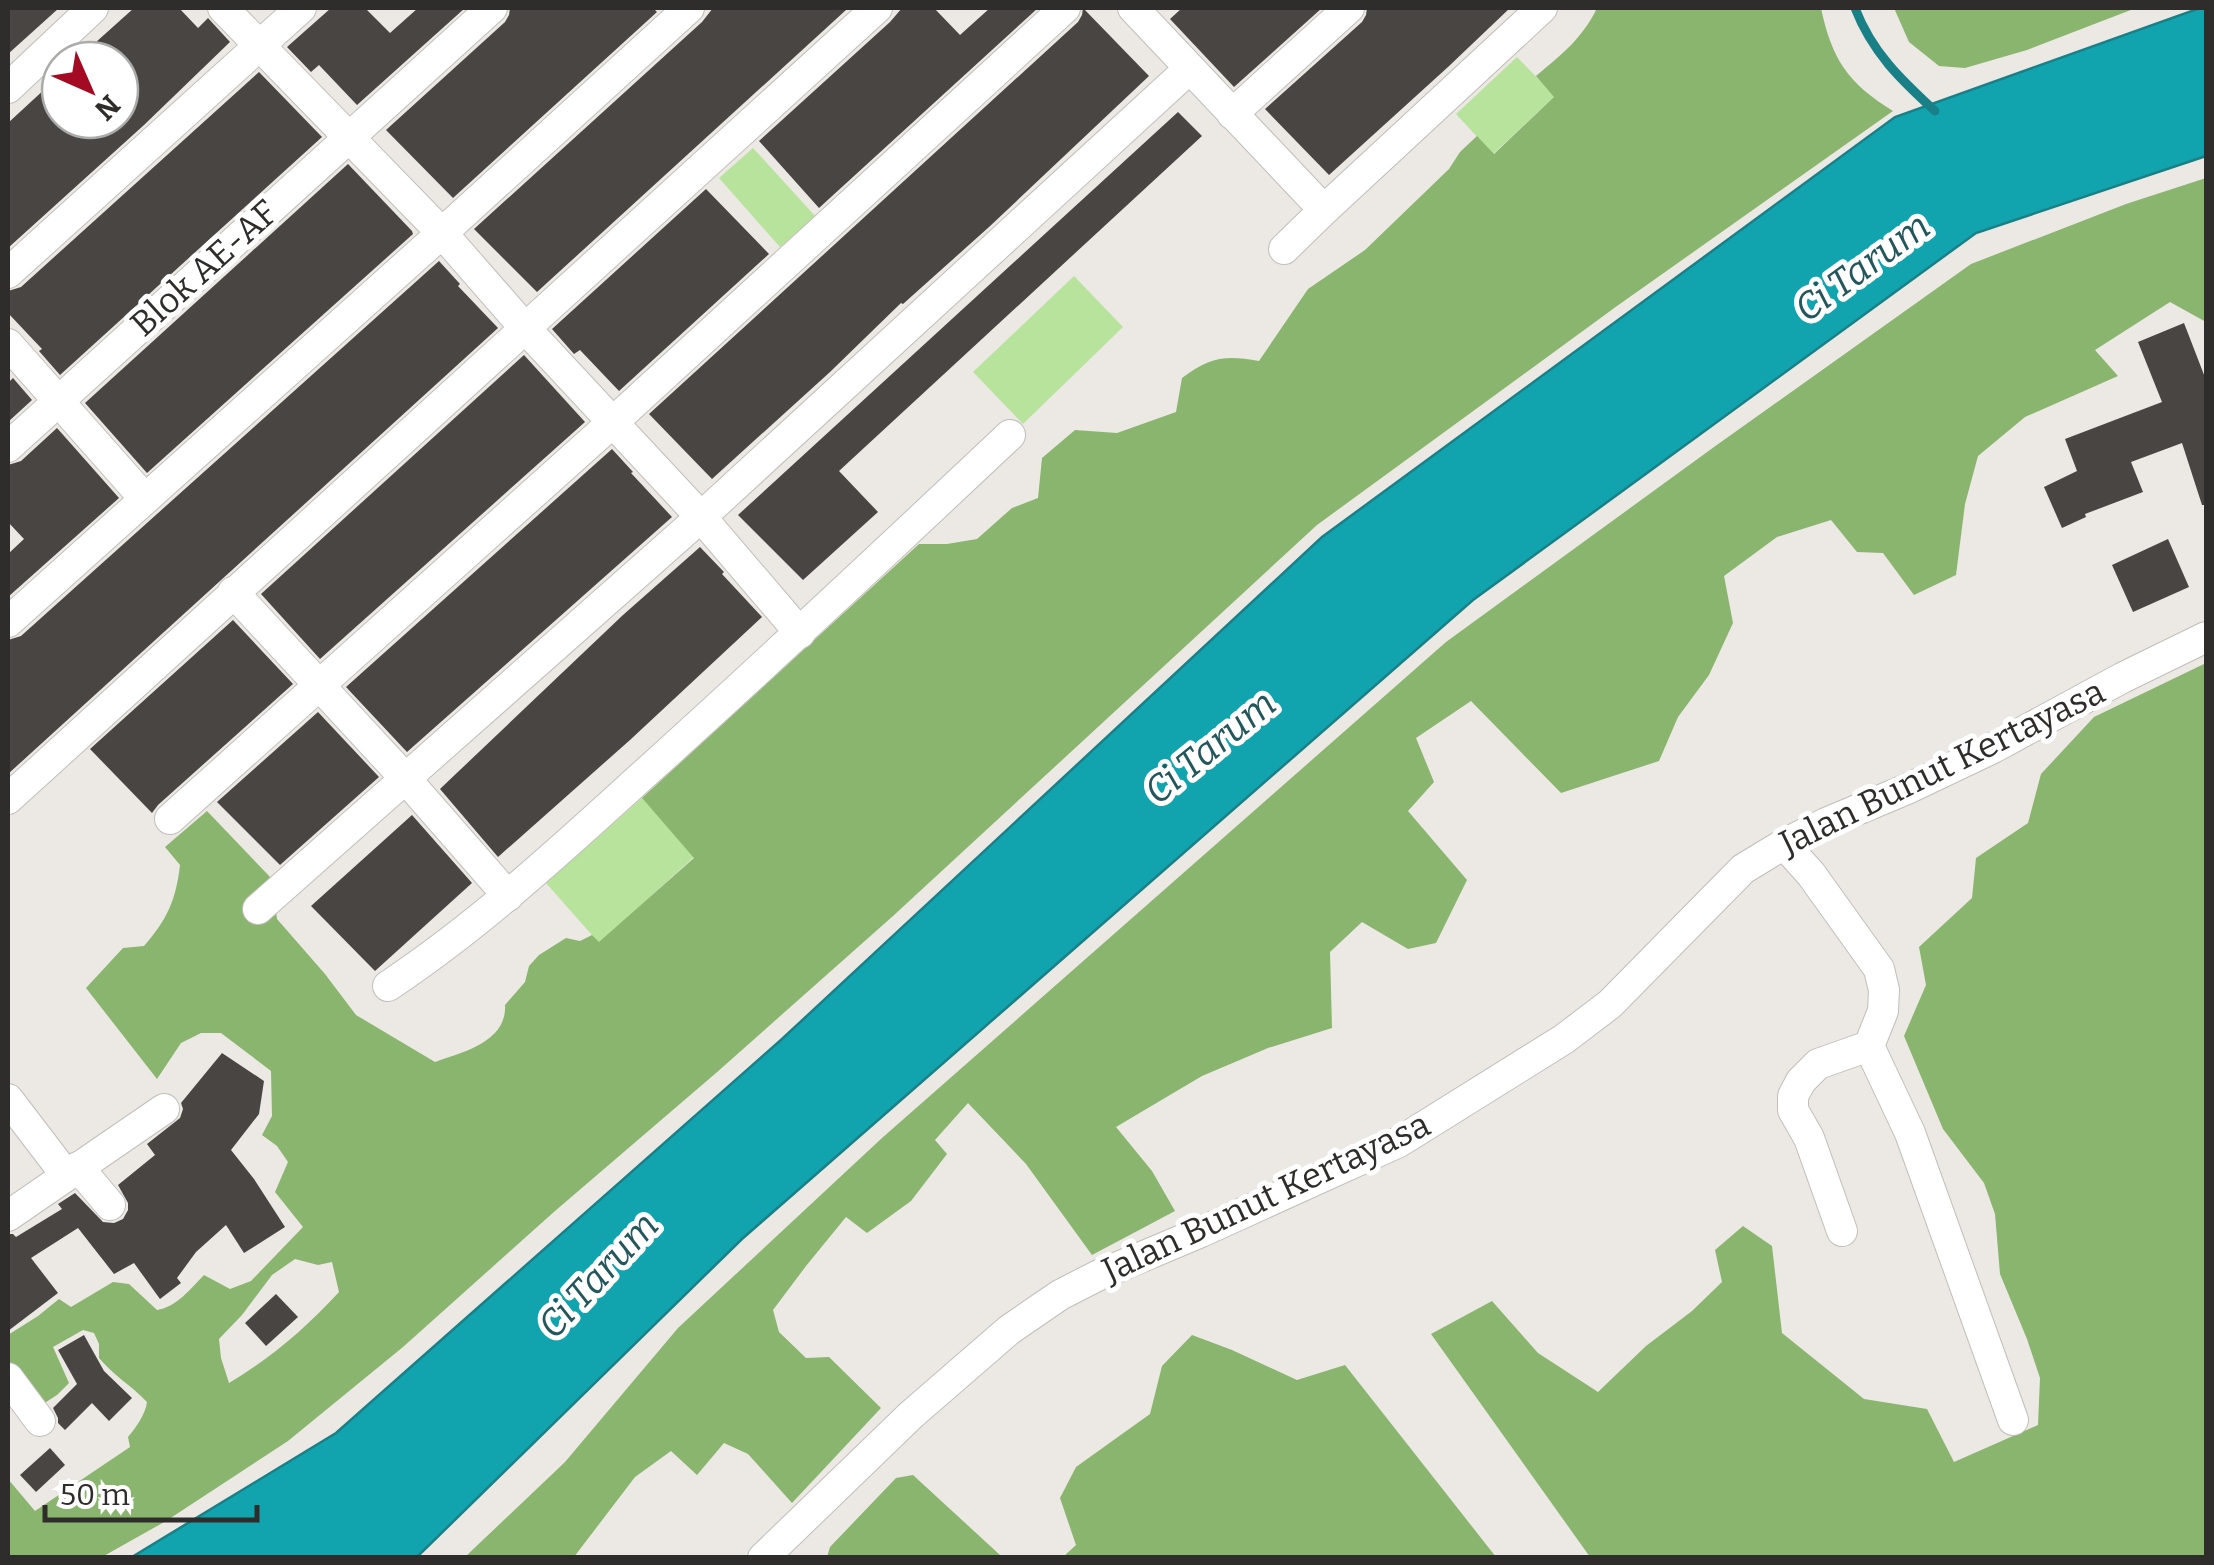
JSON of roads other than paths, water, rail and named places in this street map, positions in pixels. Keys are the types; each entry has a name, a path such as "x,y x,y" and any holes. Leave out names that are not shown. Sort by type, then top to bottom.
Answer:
{"street":[{"path":"8,88 93,8"},
{"path":"224,8 442,232 524,327 701,516 800,633"},
{"path":"8,273 301,8"},
{"name":"Blok AE-AF","path":"8,447 492,8"},
{"path":"8,622 689,8"},
{"path":"8,799 877,8"},
{"path":"170,819 612,423 1064,8"},
{"path":"1232,114 1349,8"},
{"path":"1284,249 1542,8"},
{"path":"1145,12 1189,69 1324,210"},
{"path":"258,909 701,516 1189,69"},
{"path":"8,344 145,500"},
{"path":"388,986 431,958 508,896 800,633 1010,435"},
{"path":"233,592 508,896"},
{"name":"Jalan Bunut Kertayasa","path":"764,1558 911,1416 1009,1330 1060,1295 1399,1142 1564,1039 1610,1004 1743,869 1784,844 1958,765 2206,637"},
{"path":"1784,844 1879,969 1884,1011 1870,1046 1910,1133 2013,1420"},
{"path":"1842,1231 1808,1138 1793,1110 1792,1096 1818,1064 1870,1046"},
{"path":"8,1099 72,1171 110,1206"},
{"path":"8,1216 164,1109"},
{"path":"8,1378 40,1421"}],"water":[{"name":"Ci Tarum","path":"2206,8 2206,156 1976,233 1473,600 742,1239 417,1557 132,1557 336,1433 782,1039 1322,537 1895,117"}],"waterway":[{"path":"1855,8 1888,64 1935,111"}]}
